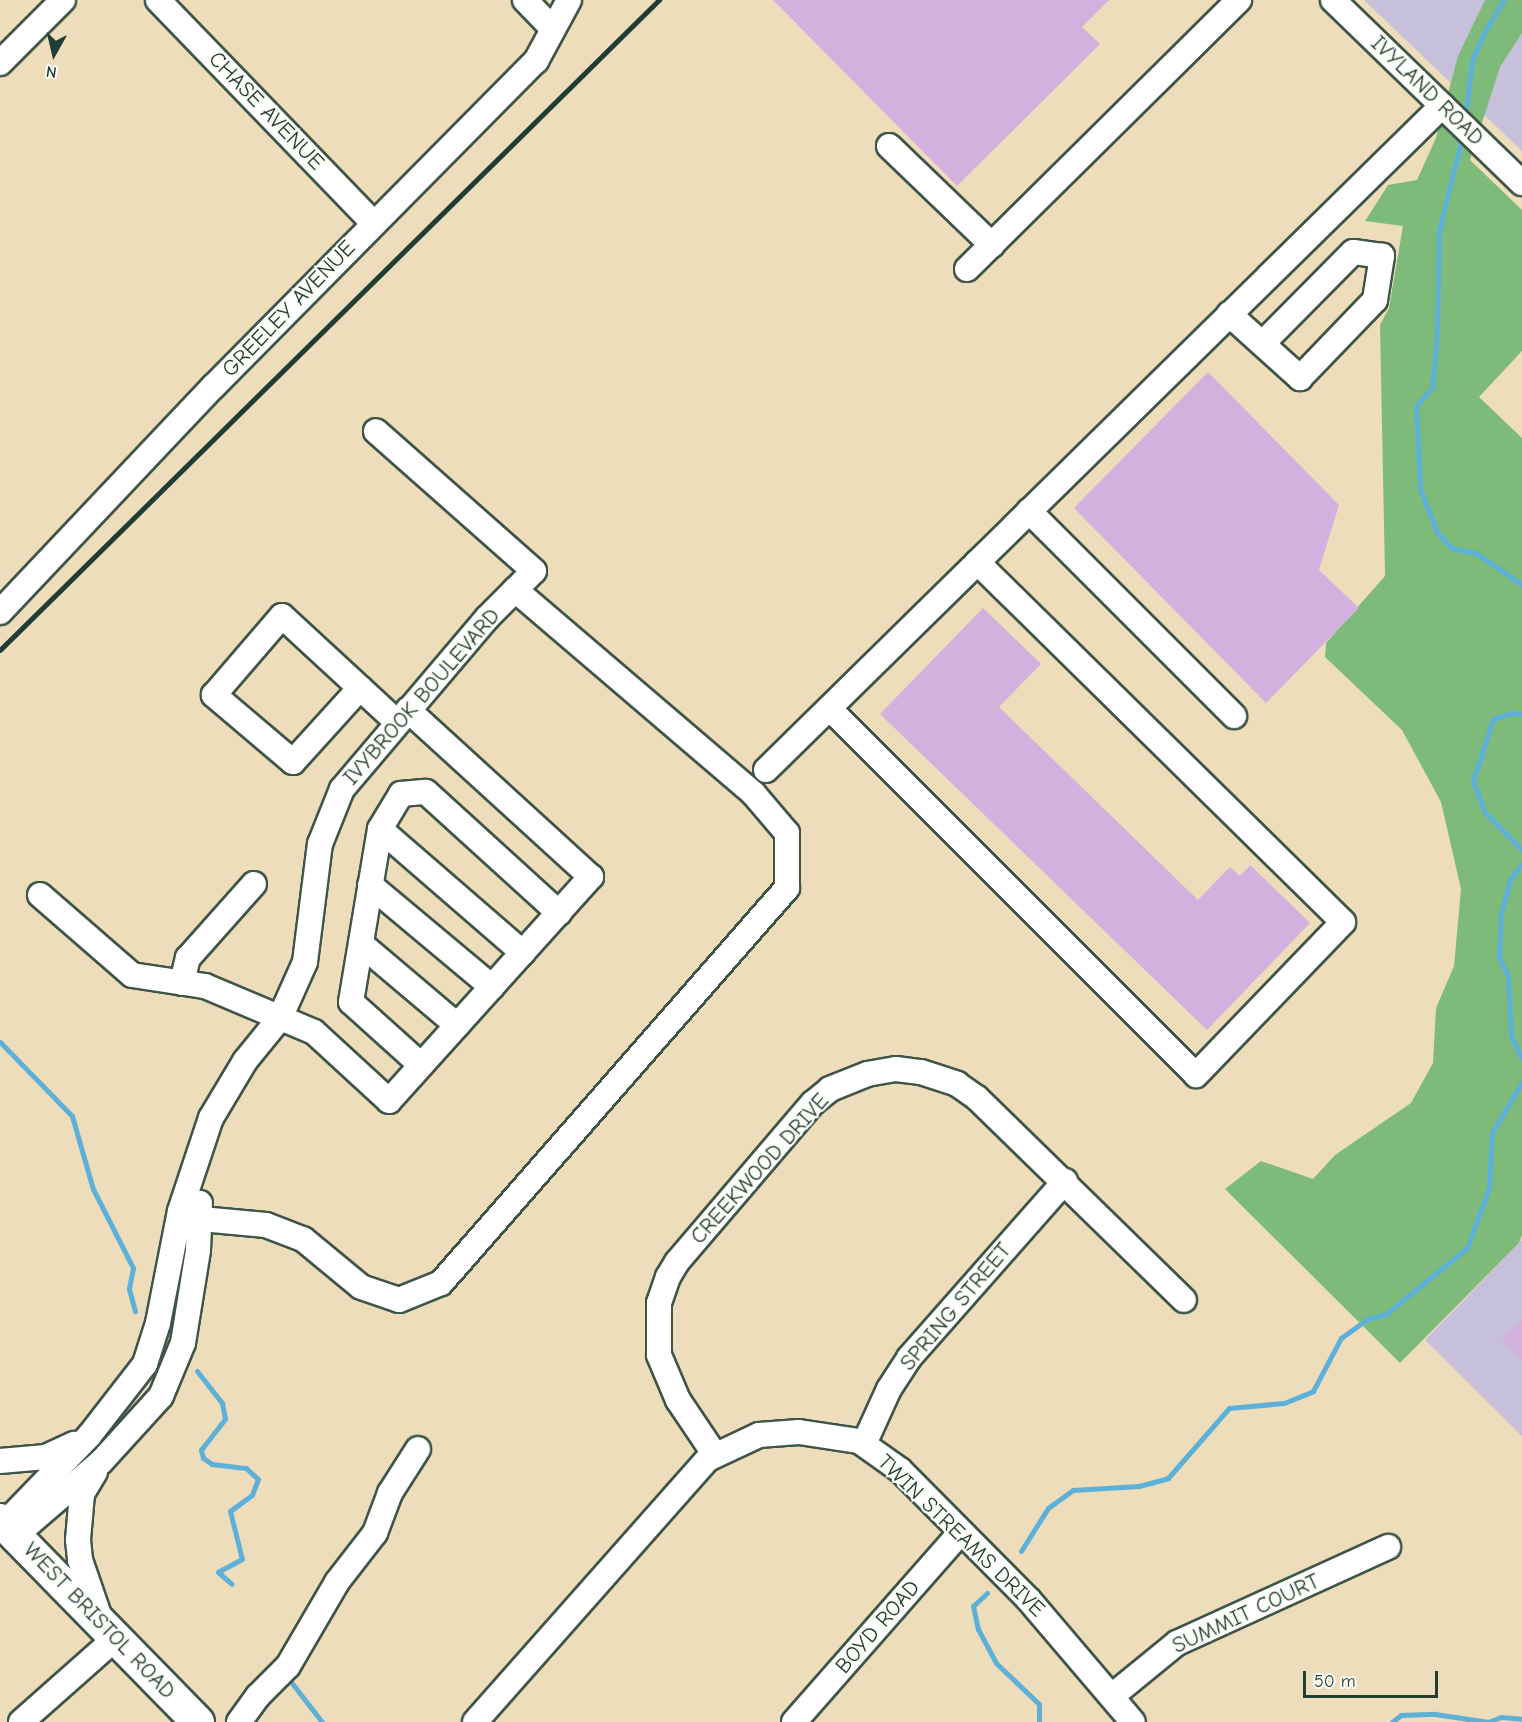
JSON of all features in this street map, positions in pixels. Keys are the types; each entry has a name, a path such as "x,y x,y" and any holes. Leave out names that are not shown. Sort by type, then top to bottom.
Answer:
{"main road":[{"name":"WEST BRISTOL ROAD","path":"6,1526 198,1722"}],"street":[{"path":"0,63 63,0"},
{"name":"CHASE AVENUE","path":"158,0 373,223"},
{"path":"525,0 553,29"},
{"name":"GREELEY AVENUE","path":"0,612 373,223 536,61 569,0"},
{"path":"967,269 1239,0"},
{"name":"IVYLAND ROAD","path":"1333,0 1522,183"},
{"path":"765,770 1229,314 1450,113"},
{"path":"889,146 992,245"},
{"path":"1229,314 1262,344 1300,378 1375,300 1382,256 1353,252 1262,344"},
{"name":"IVYBROOK BOULEVARD","path":"6,1526 89,1436 134,1382 151,1348 170,1248 198,1161 223,1094 280,1018 304,962 326,823 350,776 515,590 534,572 376,431"},
{"path":"1029,511 1234,716"},
{"path":"829,708 1196,1075 1343,922 977,562"},
{"path":"201,1219 266,1225 303,1239 361,1287 399,1300 441,1283 787,888 787,833 753,793 515,590"},
{"path":"40,896 132,975 204,986 314,1032 389,1101 591,877 403,716 360,688 282,616 214,694 293,762 360,688"},
{"path":"421,1065 351,1002 380,829 401,794 426,792 559,913"},
{"path":"380,829 523,953"},
{"path":"182,983 188,958 254,884"},
{"path":"370,885 492,987"},
{"path":"361,944 457,1025"},
{"name":"CREEKWOOD DRIVE","path":"715,1455 686,1414 665,1374 657,1329 659,1303 677,1262 821,1096 867,1074 896,1070 940,1077 977,1098 1065,1181 1184,1300"},
{"name":"IVYBROOK BOULEVARD","path":"6,1526 101,1462 150,1411 176,1366 183,1343 201,1219 198,1161"},
{"name":"SPRING STREET","path":"864,1444 889,1389 909,1358 1065,1181"},
{"name":"TWIN STREAMS DRIVE","path":"475,1722 687,1480 715,1455 759,1435 783,1432 821,1433 864,1444 900,1470 1029,1600 1133,1722"},
{"path":"0,1461 46,1457 89,1436"},
{"path":"239,1722 284,1671 337,1582 375,1533 390,1493 418,1449"},
{"path":"21,1722 109,1630 80,1560 78,1540 82,1494 101,1462"},
{"name":"BOYD ROAD","path":"794,1722 961,1532"},
{"name":"SUMMIT COURT","path":"1112,1696 1177,1643 1388,1547"}],"shaded area":[{"path":"1364,0 1522,0 1522,151"},
{"path":"1522,1240 1522,1436 1425,1340"}],"green space":[{"path":"1485,0 1522,0 1522,33 1500,67 1470,160 1522,210 1522,351 1479,397 1522,438 1522,1235 1519,1243 1400,1363 1225,1189 1261,1161 1313,1179 1335,1155 1411,1103 1433,1063 1436,1008 1454,966 1461,889 1441,802 1402,730 1325,657 1326,643 1385,576 1380,325 1389,308 1403,226 1365,221 1388,185 1417,180 1436,138 1458,56"}],"building":[{"path":"773,0 1109,0 1082,27 1100,44 957,186"},
{"path":"1208,372 1339,505 1319,570 1359,608 1266,703 1074,508"},
{"path":"983,608 1041,664 999,707 1198,900 1230,867 1240,876 1250,865 1310,923 1207,1030 880,714"},
{"path":"1522,1319 1522,1360 1501,1340"}],"waterway":[{"path":"1465,119 1472,61 1484,33 1504,0"},
{"path":"1462,137 1439,231 1437,336 1432,388 1416,406 1420,489 1437,532 1452,548 1476,553 1522,585"},
{"path":"1522,714 1512,713 1493,719 1473,781 1485,812 1522,850"},
{"path":"1522,864 1510,880 1501,914 1499,957 1508,976 1511,1036 1522,1059"},
{"path":"0,1042 72,1116 93,1189 133,1268 129,1289 135,1311"},
{"path":"1021,1551 1048,1508 1073,1490 1139,1486 1168,1478 1229,1408 1284,1403 1313,1391 1341,1338 1367,1319 1386,1314 1467,1248 1489,1188 1492,1133 1522,1082"},
{"path":"197,1371 222,1403 225,1419 201,1450 203,1458 212,1464 246,1468 258,1479 252,1495 230,1511 242,1559 218,1572 232,1584"},
{"path":"987,1593 973,1606 978,1629 996,1663 1039,1704 1039,1722"},
{"path":"288,1678 322,1722"},
{"path":"1392,1722 1401,1715 1435,1714 1488,1722 1501,1717 1522,1719"}],"railway":[{"path":"0,650 659,0"}]}
